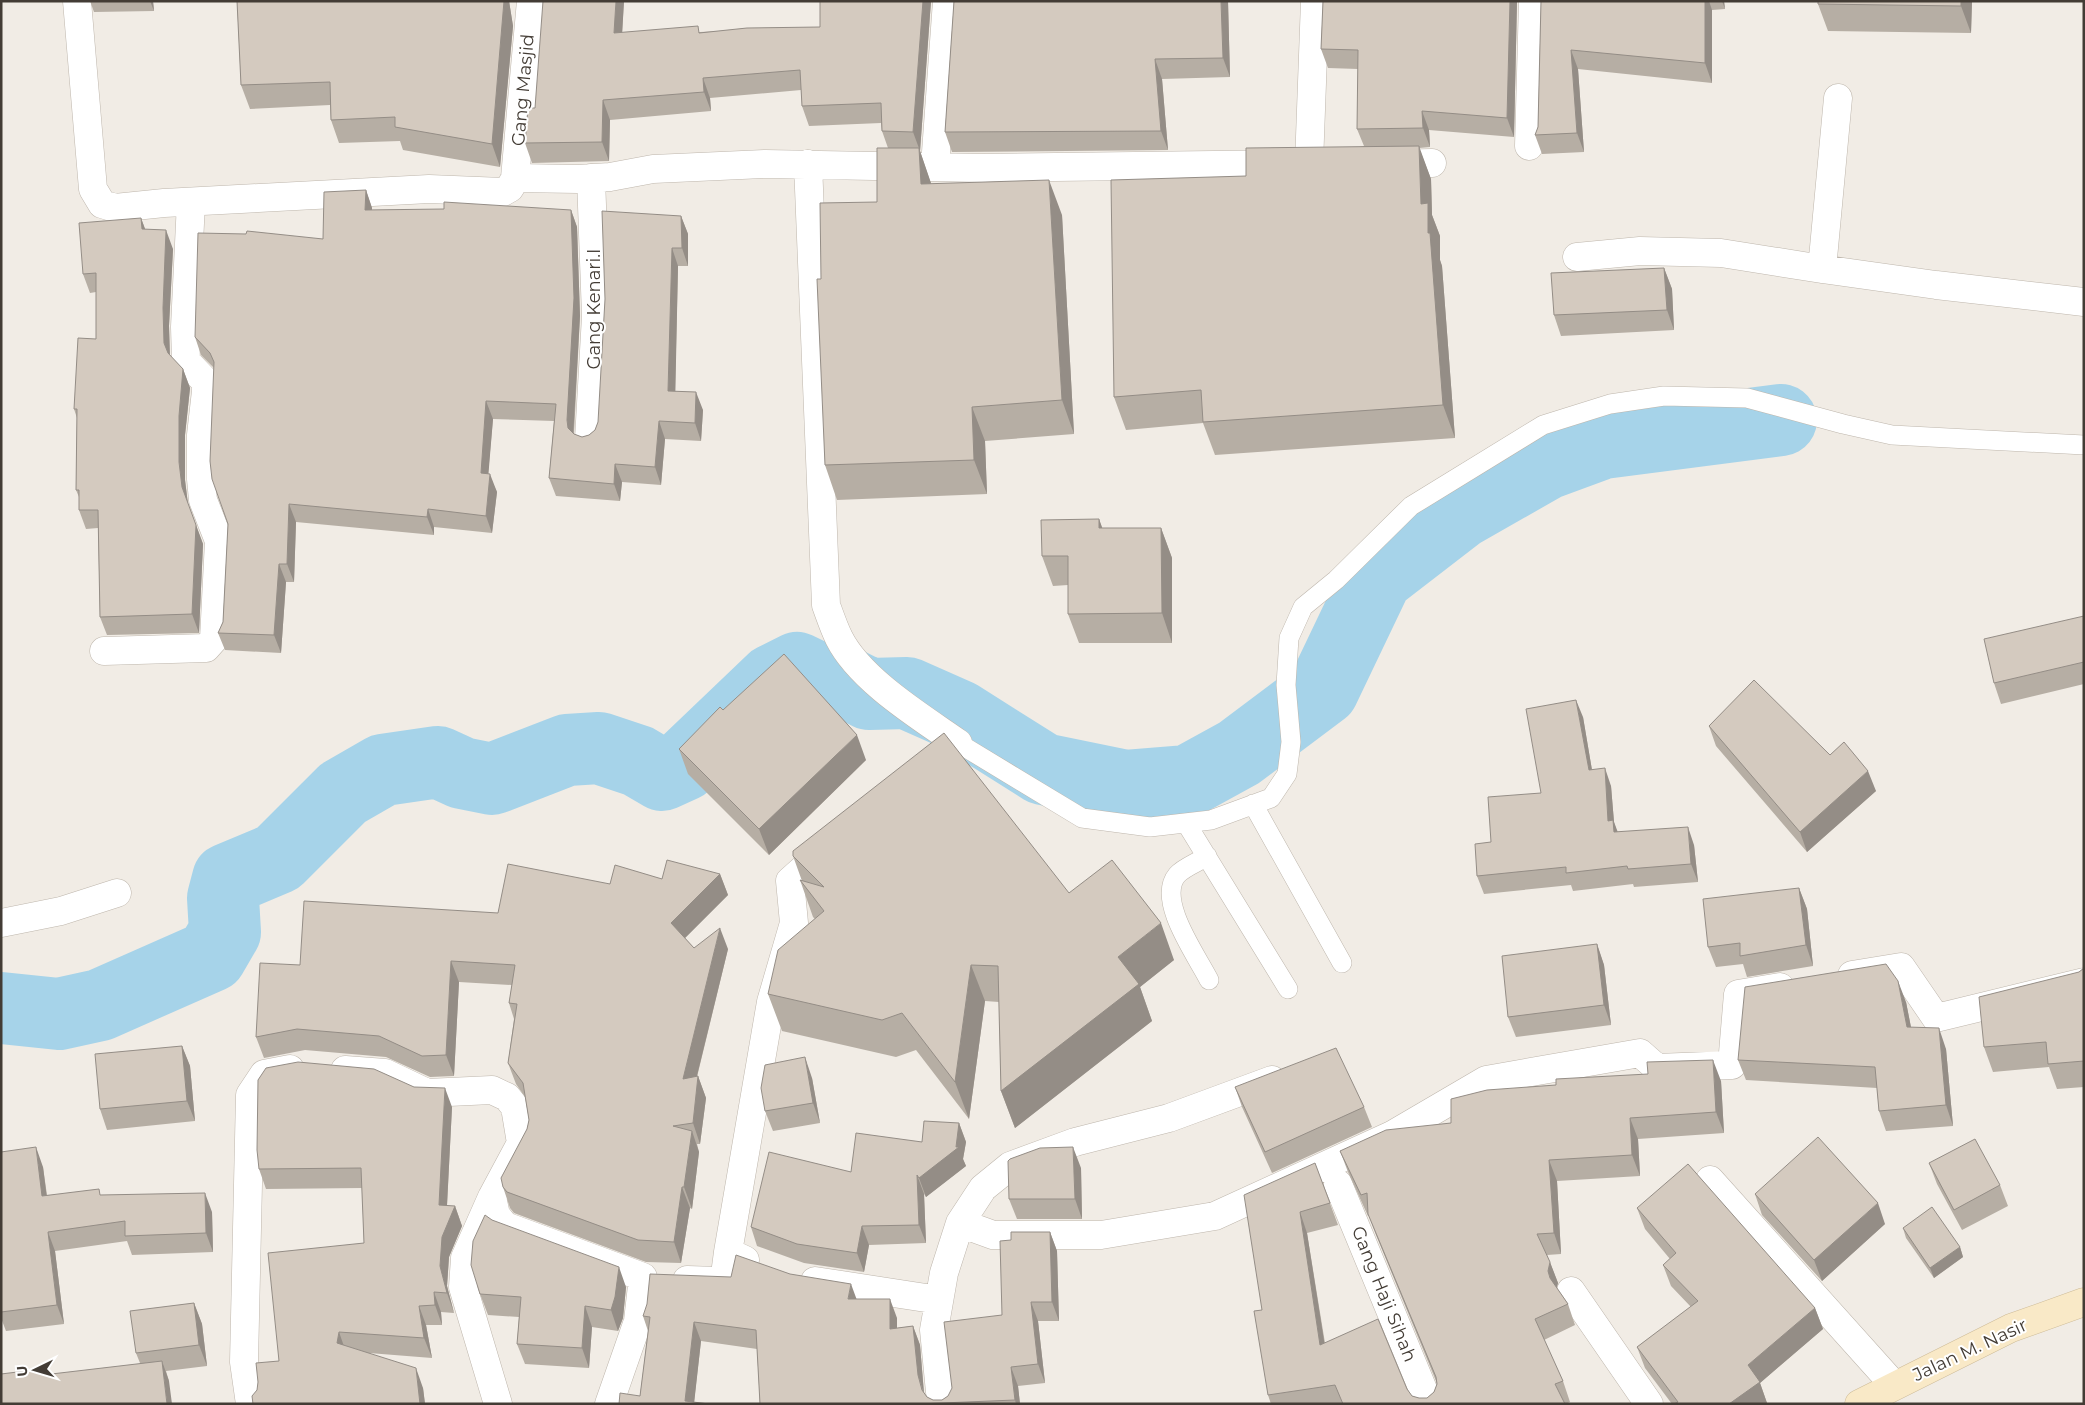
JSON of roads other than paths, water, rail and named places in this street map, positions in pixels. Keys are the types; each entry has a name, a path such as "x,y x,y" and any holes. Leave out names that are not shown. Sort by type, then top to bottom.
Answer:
{"street":[{"path":"77,1 93,189 102,204 116,208 429,189 503,192 510,188 514,178 590,178 653,169 808,164 983,168 1338,164"},
{"name":"Gang Masjid","path":"514,178 531,1"},
{"path":"935,166 947,1"},
{"path":"1309,164 1316,1"},
{"path":"1529,146 1533,1"},
{"path":"1822,269 1838,98"},
{"path":"1366,164 1432,163"},
{"path":"808,164 826,606 840,640 865,672 899,701 958,743 906,785"},
{"name":"Gang Kenari.I","path":"589,439 596,316 590,178"},
{"path":"104,651 206,648 214,639 219,541 203,500 201,435 206,391 205,381 186,361 184,326 191,202"},
{"path":"1577,258 1640,251 1721,253 1822,269 2084,302"},
{"path":"492,1197 496,1215 505,1226 621,1267 643,1277 718,1281 725,1275 771,1002 794,923 790,881 846,833"},
{"path":"1,923 61,911 117,893"},
{"path":"960,1223 993,1235 1101,1236 1215,1216 1392,1135 1486,1080 1640,1053 1657,1068 1732,1065 1738,994 1901,967 1936,1018 2084,982"},
{"path":"250,1404 244,1362 250,1095 264,1074 304,1066 385,1073 427,1093 492,1090 507,1097 515,1107 521,1143 492,1197 465,1258 463,1287 498,1404"},
{"path":"944,1404 940,1392 934,1330 939,1300 944,1273 960,1223 982,1188 1010,1166 1074,1142 1168,1118 1297,1071"},
{"path":"1710,1180 1894,1385"},
{"name":"Gang Haji Sihah","path":"1338,1184 1429,1404"},
{"path":"728,1252 782,1272 939,1300"},
{"path":"610,1404 638,1321 643,1277"},
{"path":"1571,1291 1649,1404"},
{"name":"Jalan M. Nasir","path":"1859,1404 2011,1328 2084,1302"}],"lane":[{"path":"958,743 1082,818 1150,827 1211,820 1271,798 1287,774 1291,742 1286,685 1289,638 1303,607 1336,580 1411,506 1543,425 1610,404 1664,396 1747,398 1892,435 2084,445"},
{"path":"1253,804 1342,963"},
{"path":"1186,823 1288,989"},
{"path":"1207,856 1177,874 1170,891 1171,905 1176,917 1209,980"}],"waterway":[{"path":"1,1008 59,1014 100,1005 211,956 225,932 223,898 228,879 278,858 343,793 383,770 438,762 462,773 492,779 567,750 599,748 638,761 662,775 684,765 773,680 797,668 828,683 849,684 869,694 907,693 959,716 1043,769 1126,786 1188,781 1239,753 1323,690 1377,577 1460,513 1546,464 1603,443 1781,420"}]}
